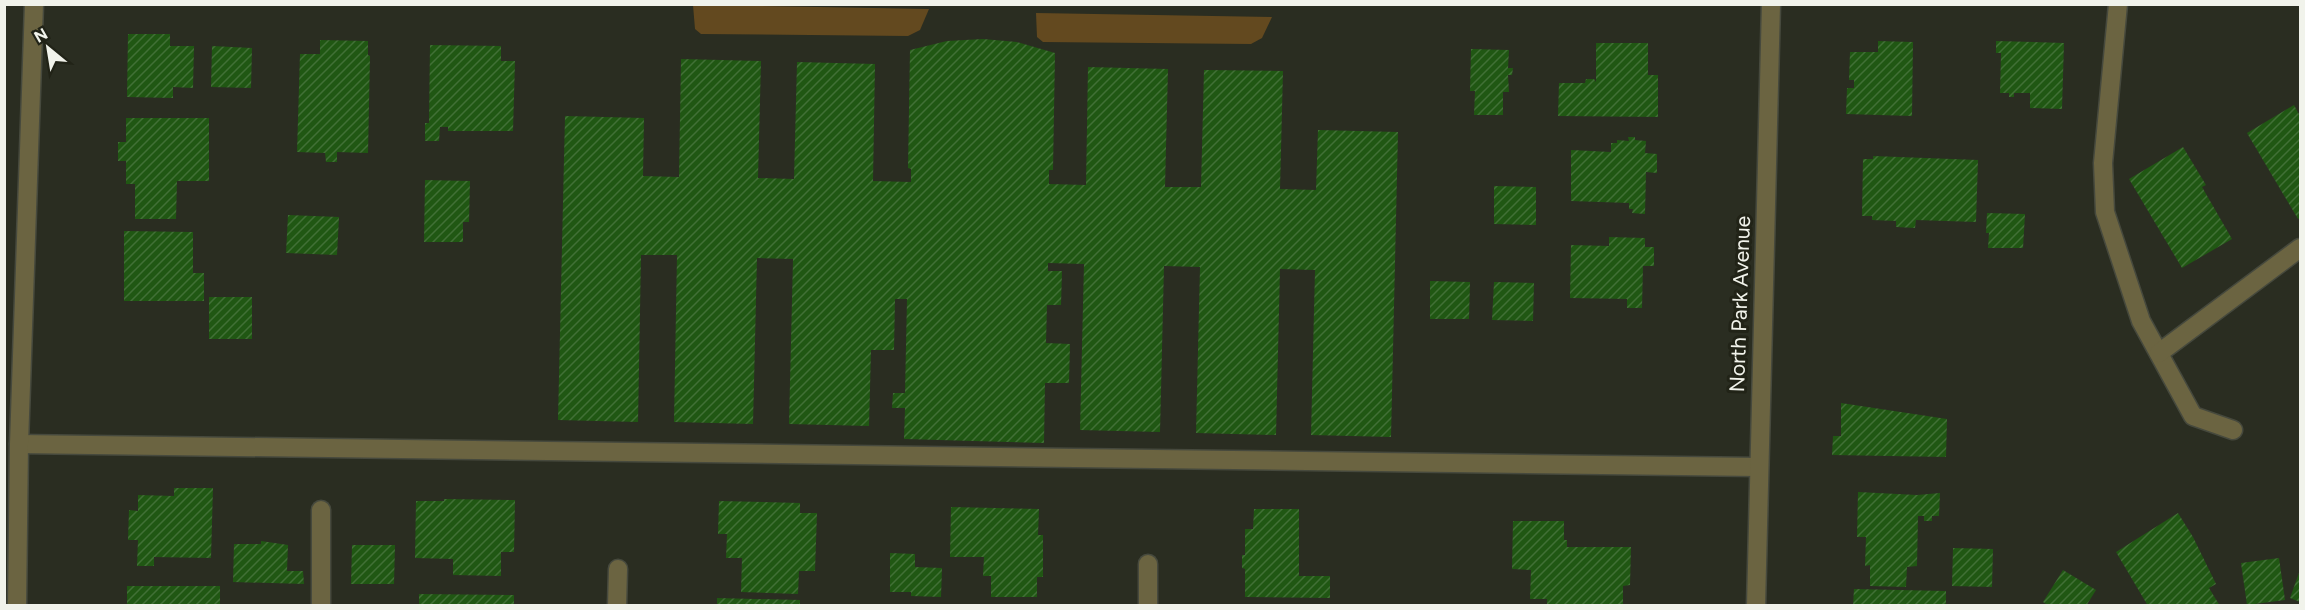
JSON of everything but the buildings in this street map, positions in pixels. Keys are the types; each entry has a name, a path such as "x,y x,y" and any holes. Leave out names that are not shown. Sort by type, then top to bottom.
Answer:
{"street":[{"path":"17,606 11,555 19,444 34,4"},
{"name":"North Park Avenue","path":"1756,606 1771,4"},
{"path":"2118,4 2103,163 2105,212 2141,321 2193,416 2233,430"},
{"path":"2159,353 2301,248"},
{"path":"19,444 1758,467"},
{"path":"321,510 321,606"},
{"path":"1148,564 1148,606"},
{"path":"617,606 618,569"}],"shaded area":[{"path":"693,5 929,9 920,30 908,36 701,34 695,29"},
{"path":"1036,13 1272,17 1262,38 1251,44 1043,42 1037,37"}]}
